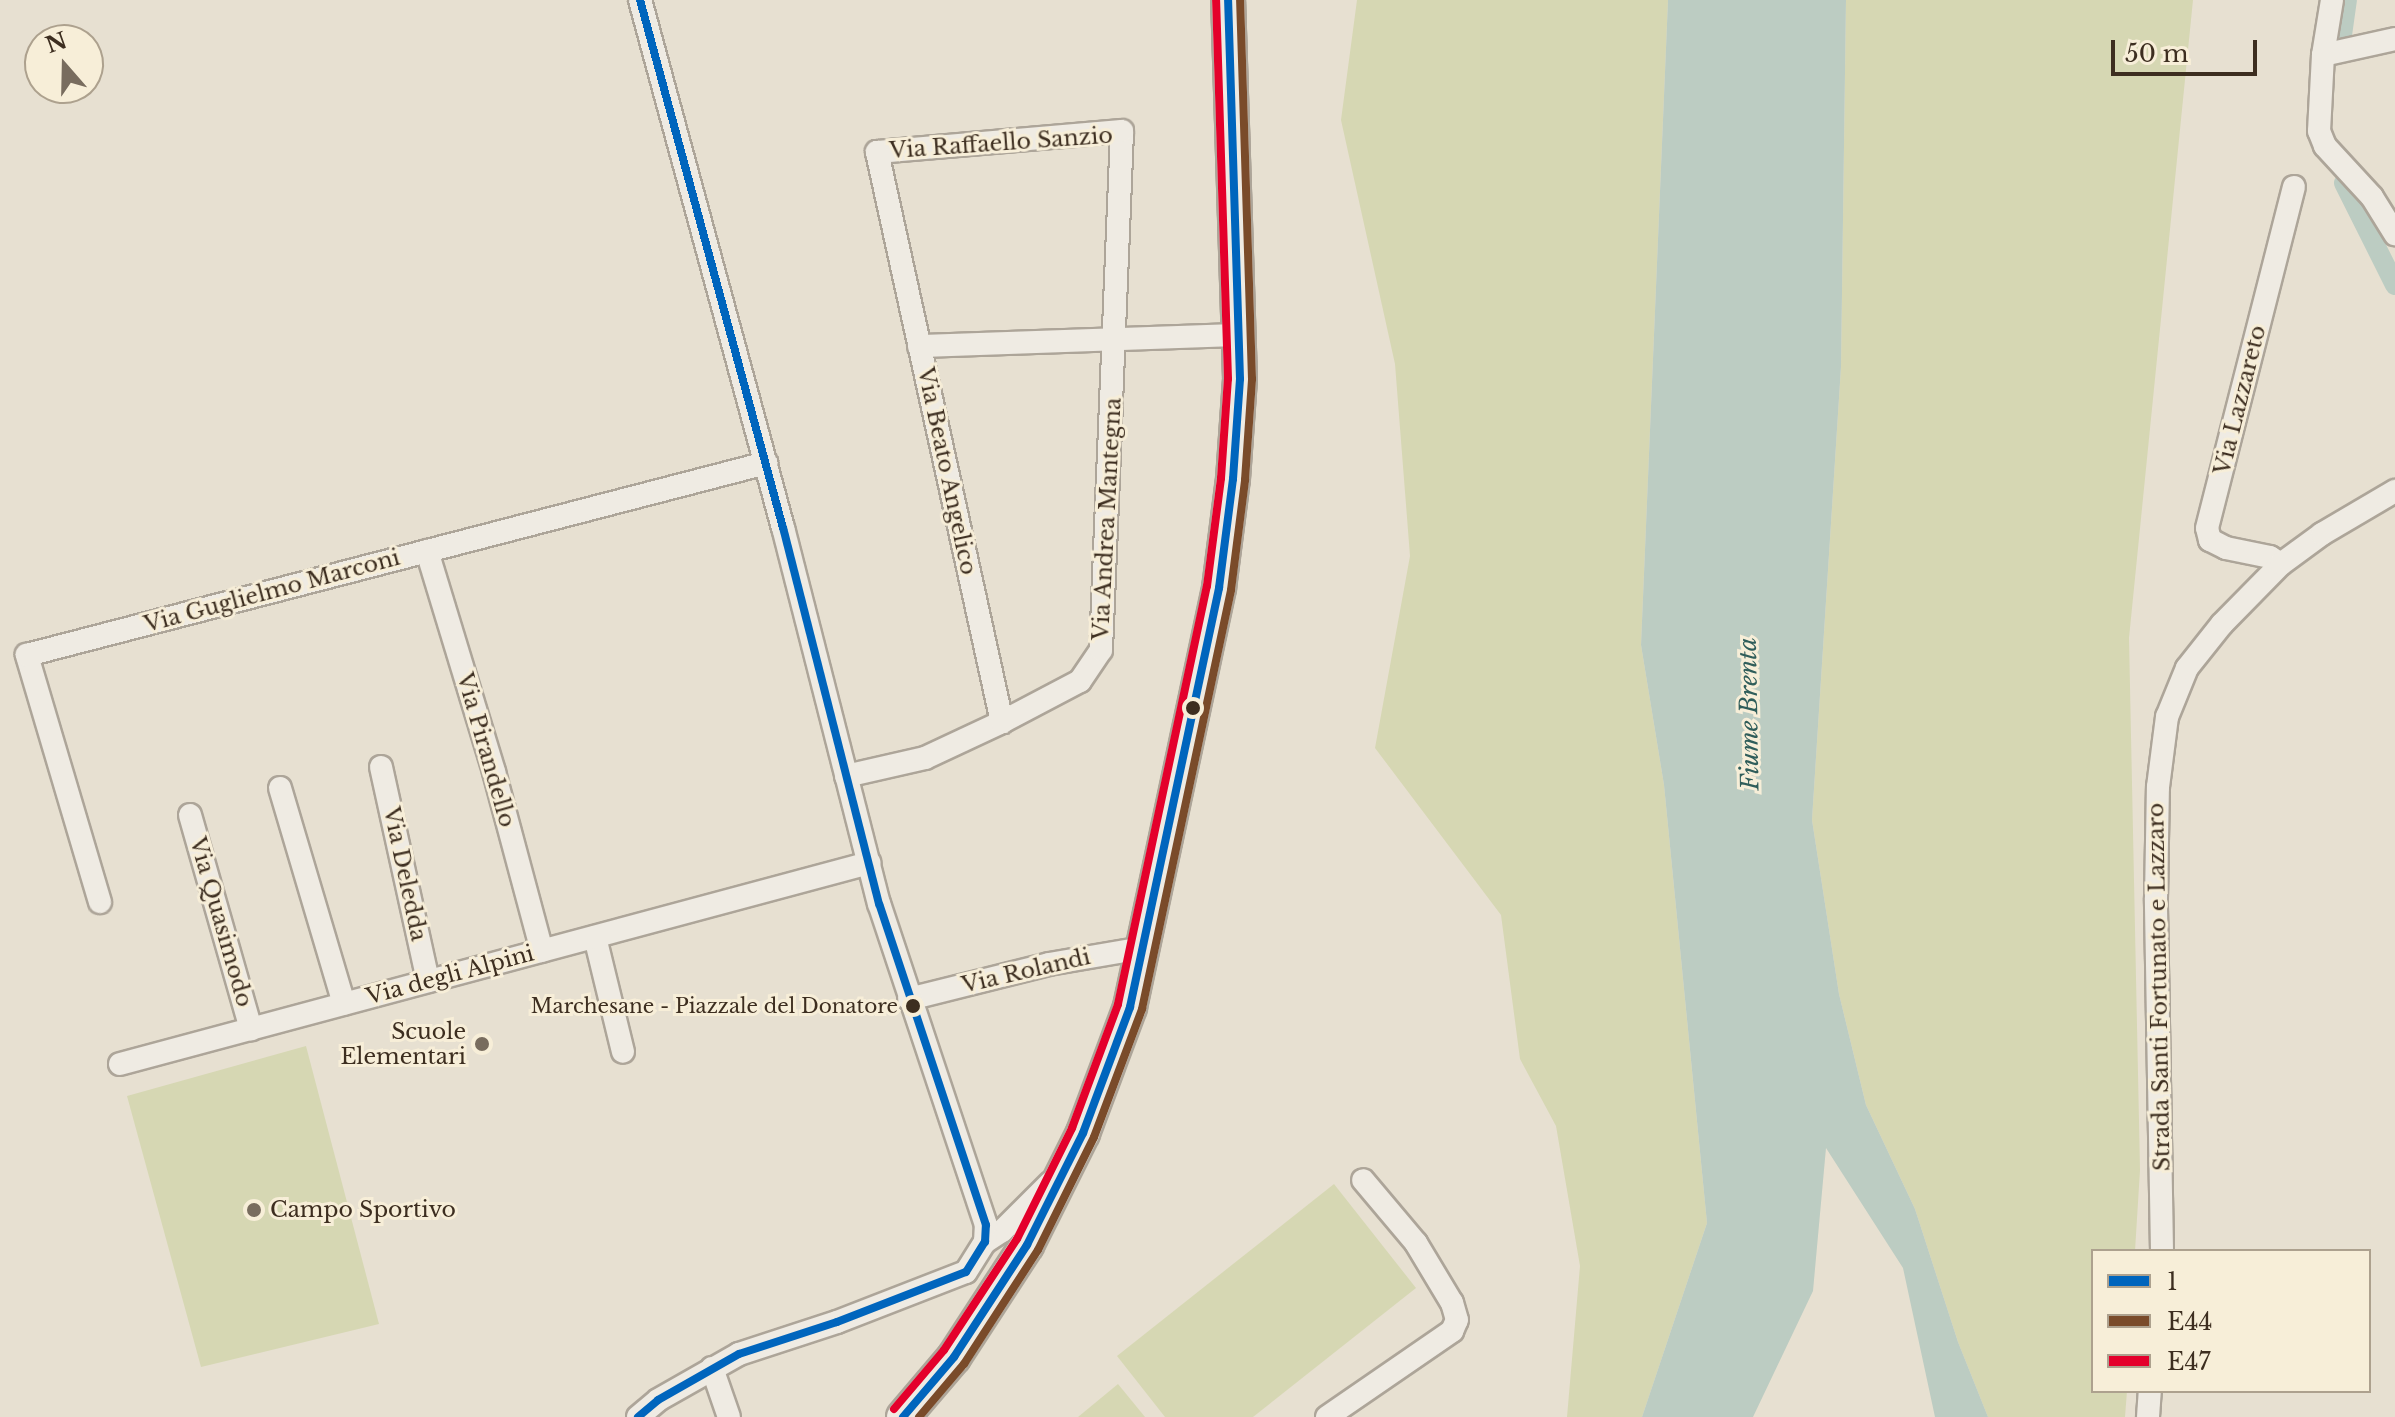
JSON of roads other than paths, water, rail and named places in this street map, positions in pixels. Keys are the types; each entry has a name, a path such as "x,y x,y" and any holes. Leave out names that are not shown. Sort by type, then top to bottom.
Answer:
{"main road":[{"path":"903,1417 954,1357 1019,1258 1083,1133 1130,1007 1219,588 1233,479 1240,379 1228,0"}],"street":[{"path":"640,0 766,463 869,863 909,999 986,1225 985,1242"},
{"path":"2332,0 2323,55 2319,131 2325,146 2372,197 2395,234"},
{"path":"2323,55 2395,39"},
{"name":"Via Raffaello Sanzio","path":"919,346 877,152 1122,131 1116,337"},
{"name":"Via Lazzareto","path":"2281,564 2270,557 2226,548 2210,540 2207,528 2294,187"},
{"name":"Via Beato Angelico","path":"1002,722 919,346 1239,335"},
{"name":"Via Andrea Mantegna","path":"846,776 925,758 1002,722 1080,681 1101,650 1116,337"},
{"name":"Via Guglielmo Marconi","path":"100,902 27,655 766,463"},
{"name":"Strada Santi Fortunato e Lazzaro","path":"2162,1249 2156,898 2158,787 2167,717 2187,668 2222,624 2281,564 2333,527 2395,491"},
{"name":"Via Pirandello","path":"427,551 494,772 542,951"},
{"name":"Via Deledda","path":"381,767 428,981"},
{"path":"280,788 344,1004"},
{"name":"Via Quasimodo","path":"190,815 251,1029"},
{"name":"Via degli Alpini","path":"120,1064 869,863"},
{"path":"595,937 623,1052"},
{"name":"Via Rolandi","path":"909,999 1049,964 1143,948"},
{"path":"638,1417 658,1400 739,1354 850,1317 966,1272 985,1242 1002,1231 1065,1168"},
{"path":"1327,1417 1452,1331 1457,1320 1452,1303 1416,1243 1363,1180"},
{"path":"712,1368 729,1417"},
{"path":"2148,1417 2150,1393"}],"water":[{"name":"Fiume Brenta","path":"1668,0 1846,0 1841,367 1812,820 1839,994 1866,1105 1915,1209 1958,1342 1988,1417 1935,1417 1903,1268 1826,1148 1813,1291 1753,1417 1642,1417 1707,1223 1664,785 1641,645"}],"waterway":[{"path":"2342,35 2347,0"},
{"path":"2344,183 2395,285"}],"place":[{"name":"Marchesane - Piazzale del Donatore","path":"913,1006"},
{"name":"Scuole Elementari","path":"482,1044"},
{"name":"Campo Sportivo","path":"254,1210"}]}
